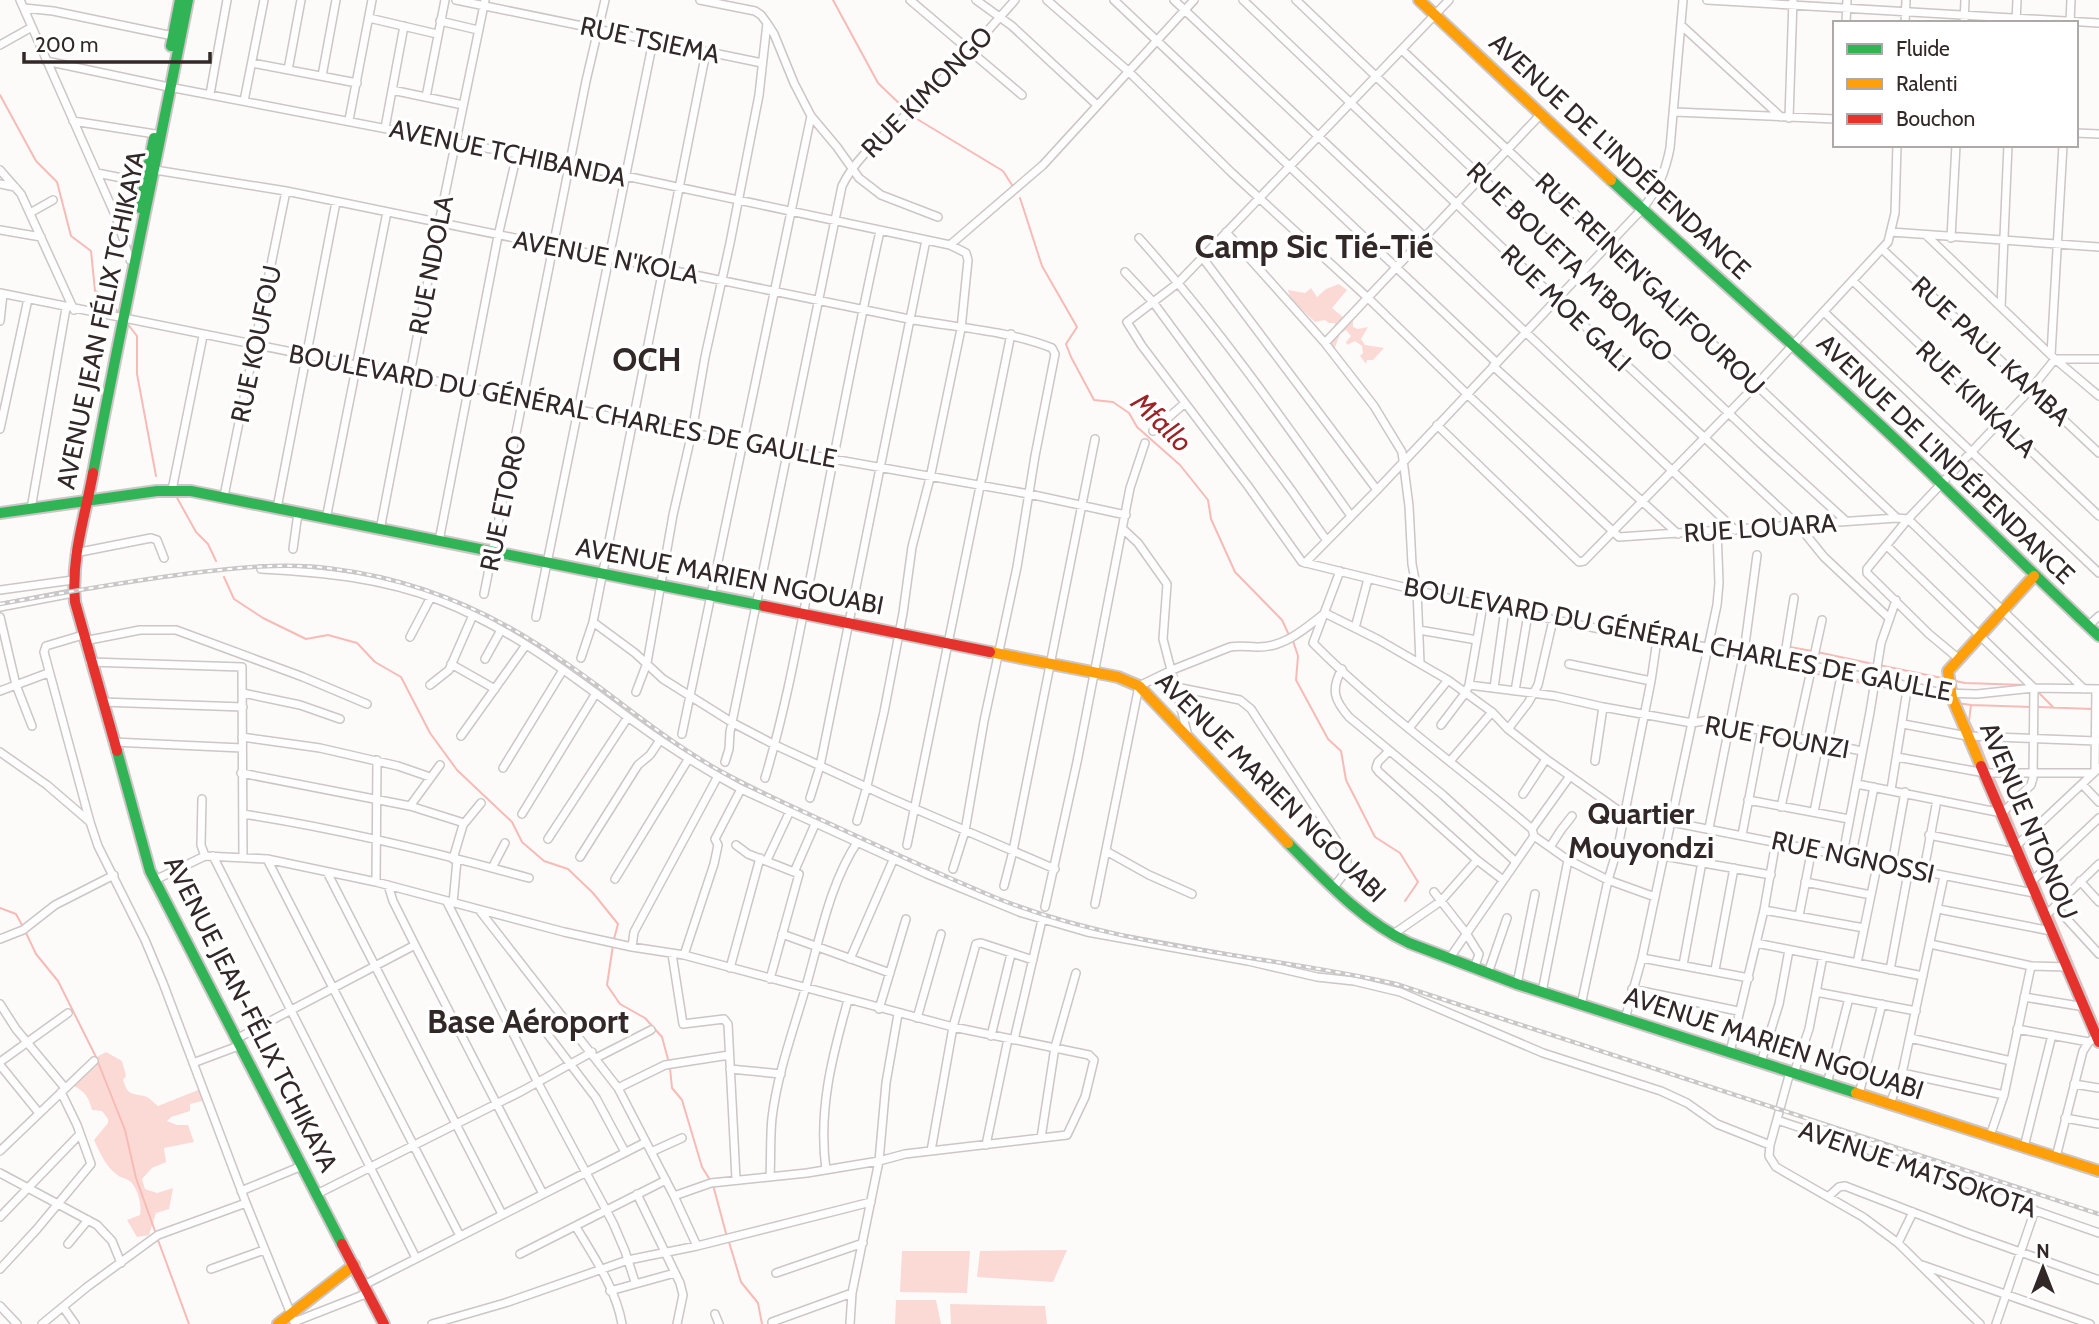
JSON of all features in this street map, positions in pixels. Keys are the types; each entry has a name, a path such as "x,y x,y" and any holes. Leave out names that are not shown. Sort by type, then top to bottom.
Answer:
{"street":[{"name":"AVENUE JEAN FÉLIX TCHIKAYA","path":"87,500 130,260 149,183 155,170 180,0"},
{"name":"AVENUE JEAN FÉLIX TCHIKAYA","path":"119,318 149,183 155,134 188,0"},
{"path":"210,94 227,0"},
{"path":"244,101 264,0"},
{"path":"288,70 301,0"},
{"path":"322,76 336,0"},
{"path":"349,120 372,0"},
{"path":"426,97 444,0"},
{"name":"RUE TSIEMA","path":"456,0 484,3 762,63"},
{"name":"RUE ETORO","path":"484,594 555,247 569,164 605,0"},
{"path":"700,0 755,11 761,15 774,34 811,116 859,178 881,195 938,217"},
{"path":"910,0 1022,96"},
{"path":"976,0 1012,26 1097,105"},
{"name":"RUE KIMONGO","path":"724,762 842,186 852,167 1015,0"},
{"path":"1047,0 1128,71 1613,533"},
{"path":"1114,0 1396,266 1495,365 1678,534"},
{"path":"1174,0 1735,530"},
{"path":"950,245 1043,165 1194,0"},
{"name":"RUE MOE GALI","path":"1242,0 1556,300 1798,525 1824,557 1889,618"},
{"name":"RUE BOUETA M'BONGO","path":"1296,0 1760,443 1846,521"},
{"name":"AVENUE DE L'INDÉPENDANCE","path":"1419,0 1642,209 1793,344 2099,636"},
{"path":"1449,0 1178,283 1126,322 1303,563 1377,490 1656,192 1665,172 1675,112 1683,0"},
{"path":"1707,0 1793,3 1847,9 1906,11 1964,19 2016,21 2017,0"},
{"path":"1846,21 1847,0"},
{"path":"1905,21 1906,0"},
{"path":"1964,19 1965,0"},
{"path":"2070,21 2071,0"},
{"name":"RUE NDOLA","path":"380,530 408,376 484,3"},
{"path":"1785,118 1793,3"},
{"path":"22,4 173,36"},
{"path":"22,4 116,216 130,260"},
{"path":"369,18 437,34"},
{"path":"440,21 478,30"},
{"path":"2078,22 2099,23"},
{"path":"636,692 647,663 705,357 723,279 759,95 767,23"},
{"path":"1681,25 1785,118"},
{"path":"384,128 404,26"},
{"path":"0,44 32,27"},
{"path":"536,617 653,41"},
{"name":"RUE REINEN'GALIFOUROU","path":"1402,50 1897,517"},
{"path":"581,658 593,622 706,52"},
{"name":"AVENUE TCHIBANDA","path":"46,61 456,141 950,245 966,253 968,260 961,329"},
{"path":"251,63 357,83"},
{"path":"392,90 463,105"},
{"path":"1675,112 1833,119"},
{"path":"1325,343 1541,114"},
{"path":"682,734 811,116"},
{"path":"73,121 155,134"},
{"path":"2078,133 2099,134"},
{"path":"1437,425 1582,563 1756,385 1888,242 1895,213 1897,147"},
{"path":"1951,237 1956,147"},
{"path":"2000,307 2008,147"},
{"path":"1959,659 1918,624 1866,571 1908,519 2031,389 2053,357 2063,147"},
{"path":"439,541 498,236 517,154"},
{"path":"0,170 15,187 30,214 70,309 32,503"},
{"name":"AVENUE N'KOLA","path":"155,170 286,191 961,329 1012,334 1054,351 1029,494"},
{"path":"97,173 149,183"},
{"path":"0,184 15,187"},
{"name":"RUE KOUFOU","path":"224,496 286,191"},
{"path":"30,214 53,200"},
{"path":"277,508 336,202"},
{"path":"326,519 387,212"},
{"path":"0,230 41,237"},
{"path":"765,778 775,745 803,614 880,231"},
{"path":"1226,232 1325,343 1396,439 1404,460 1412,564 1417,590 1420,663"},
{"path":"1891,232 2099,247"},
{"path":"1926,236 2053,357 2099,396"},
{"path":"1139,238 1178,283 1267,397 1351,516"},
{"path":"810,798 820,766 850,623 926,240"},
{"name":"RUE PAUL KAMBA","path":"1882,249 2099,453"},
{"path":"1202,257 1377,490"},
{"path":"1125,272 1153,302 1326,541"},
{"name":"RUE KINKALA","path":"1853,281 2099,516"},
{"path":"0,321 2,294"},
{"name":"BOULEVARD DU GÉNÉRAL CHARLES DE GAULLE","path":"2,294 743,443 1029,494 1126,515"},
{"path":"0,429 28,299"},
{"path":"1824,312 2099,573"},
{"path":"857,821 867,786 899,633 912,547 930,478 961,329"},
{"path":"907,845 1012,334"},
{"path":"173,490 203,336"},
{"path":"2053,357 2099,359"},
{"path":"1153,431 1185,403"},
{"path":"1004,886 1095,439"},
{"path":"1045,907 1138,459 1145,443"},
{"name":"AVENUE MARIEN NGOUABI","path":"4,513 173,490 224,496 380,530 1118,677 1139,686 1333,888 1392,935 1517,984 2099,1171"},
{"path":"953,869 965,831 1029,494"},
{"name":"AVENUE MARIEN NGOUABI","path":"4,513 32,503 87,500"},
{"name":"AVENUE JEAN-FÉLIX TCHIKAYA","path":"87,500 75,553 73,593 147,861 384,1324"},
{"path":"293,549 298,513"},
{"name":"RUE LOUARA","path":"1613,533 1623,538 1897,517 1908,519"},
{"path":"1908,519 2085,689"},
{"path":"1123,529 1138,543 1165,579 1167,588 1163,639 1188,734"},
{"path":"1625,1019 1642,958 1717,605 1717,530"},
{"path":"75,553 151,538 157,540 164,558"},
{"path":"1857,783 2002,813 2031,785 2033,772 2034,688 1887,546"},
{"path":"1709,828 1744,652 1757,555"},
{"name":"BOULEVARD DU GÉNÉRAL CHARLES DE GAULLE","path":"1303,563 1553,620 1706,649 1744,652 1950,694 2034,688 2097,689"},
{"path":"261,569 356,577 431,597 473,615 526,645 660,740 741,789 992,902 1042,920 1087,932 1248,961 1317,977 1354,981 1400,992 1543,1053 1661,1091 1687,1103 1717,1124 1770,1145"},
{"path":"1340,571 1313,642 1370,697 1451,760 1550,847 1568,860 1608,880 1655,897"},
{"path":"1950,694 1948,671 2034,576"},
{"path":"1356,628 1368,579"},
{"path":"0,590 73,580"},
{"path":"0,607 73,593"},
{"path":"410,636 431,597"},
{"path":"1784,660 1794,598"},
{"path":"1843,854 1881,643 1896,600"},
{"path":"1441,725 1468,689 1483,605"},
{"path":"1494,688 1505,609"},
{"path":"1095,904 1139,686 1230,647 1240,645 1258,648 1279,643 1298,634 1325,613"},
{"path":"1325,613 1468,689 1508,729 1546,760 1625,815"},
{"path":"1515,691 1528,614"},
{"path":"429,685 444,675 451,664 473,615"},
{"path":"2088,625 2099,616"},
{"path":"0,617 16,685 32,726"},
{"path":"1508,729 1533,693 1543,665 1553,620"},
{"path":"1781,807 1822,621"},
{"path":"593,622 647,663 663,679 733,723 820,766 1055,869"},
{"path":"1419,629 1477,640"},
{"path":"293,1320 155,963 90,822 48,673 44,648 84,638 139,630 176,630 368,704"},
{"path":"485,659 501,630"},
{"path":"1581,1004 1625,815 1657,640"},
{"path":"461,737 526,645"},
{"path":"90,662 243,668 243,857"},
{"path":"451,664 495,690"},
{"path":"1569,664 1651,681"},
{"path":"1342,669 1334,691 1339,705 1349,718 1443,795 1516,862"},
{"path":"503,768 563,670"},
{"path":"1814,812 1842,671"},
{"path":"0,691 48,673"},
{"path":"1409,728 1448,680"},
{"path":"1891,790 1908,684"},
{"path":"1176,687 1240,700 1251,709 1347,857 1347,870 1333,888"},
{"name":"RUE FOUNZI","path":"1468,689 1494,688 1533,693 1692,723 1709,720 1863,751"},
{"path":"1929,835 2017,849 2096,771 2097,689"},
{"path":"243,693 300,705 340,719"},
{"path":"522,814 596,693"},
{"name":"AVENUE NTONOU","path":"1950,694 2096,1036"},
{"path":"102,702 243,707"},
{"path":"1595,761 1603,707"},
{"path":"1451,760 1492,712"},
{"path":"548,839 628,717"},
{"path":"1903,724 1968,736 2096,741"},
{"path":"1742,835 1762,730"},
{"path":"242,737 320,748 430,777"},
{"path":"580,856 638,765 650,755 660,740"},
{"path":"113,742 242,748"},
{"path":"0,752 47,785 90,822"},
{"path":"1388,752 1378,762 1376,768 1379,772 1503,880"},
{"path":"1897,757 1985,773 2096,771"},
{"path":"615,880 688,758"},
{"path":"1523,794 1546,760"},
{"path":"376,882 377,761"},
{"path":"410,806 440,765"},
{"path":"241,774 410,806 464,823"},
{"path":"632,947 639,922 718,776"},
{"path":"1449,959 1516,862 1570,776"},
{"path":"2082,784 2099,802"},
{"path":"1860,857 1874,787"},
{"path":"684,955 714,863 718,845 715,839 741,789"},
{"path":"1892,863 1905,792"},
{"path":"202,799 201,845 292,1010 416,1258"},
{"path":"1748,800 1849,819"},
{"path":"1924,870 1937,800"},
{"path":"481,803 464,823 455,859 450,903 538,1083 617,1232 635,1282"},
{"path":"730,968 763,859 790,811"},
{"path":"243,814 377,840 529,878"},
{"path":"1550,847 1572,816"},
{"path":"2032,888 2099,818"},
{"path":"795,870 816,822"},
{"name":"RUE NGNOSSI","path":"1671,822 1892,863 1944,876 2032,888"},
{"path":"770,1177 772,1119 792,1028 841,870 858,841"},
{"path":"1730,1052 1764,910 1776,841"},
{"path":"492,867 505,843"},
{"path":"736,845 744,852 800,874 770,979"},
{"path":"1799,916 1812,848"},
{"path":"1106,852 1192,894"},
{"path":"155,880 209,856 267,859 376,882 450,903 632,947 684,955 898,1014 1090,1055 1094,1060 1085,1097 1070,1132 1062,1136 905,1154 826,1170 711,1183 674,1196"},
{"path":"1664,856 1771,875"},
{"path":"850,959 894,858"},
{"path":"267,859 460,1236"},
{"path":"1392,935 1441,901 1478,860"},
{"path":"1542,992 1568,860"},
{"path":"1857,963 1878,861"},
{"path":"1683,965 1702,862"},
{"path":"2045,916 2099,864"},
{"path":"1715,970 1734,868"},
{"path":"1890,970 1909,868"},
{"path":"327,872 502,1214"},
{"path":"0,939 23,930 55,905 114,875"},
{"path":"1890,1104 1902,1073 1944,876"},
{"path":"2080,881 2099,902"},
{"path":"1805,882 1871,895"},
{"path":"388,885 415,945 543,1194"},
{"path":"1434,892 1479,954 1474,969"},
{"path":"1517,984 1535,894"},
{"path":"2055,906 2099,954"},
{"path":"1938,909 2051,931"},
{"path":"479,910 618,1088 697,1246"},
{"path":"1764,910 1864,928"},
{"path":"1488,974 1507,918"},
{"path":"879,1009 906,919"},
{"path":"986,1144 1042,920"},
{"path":"782,934 890,973"},
{"path":"917,1018 941,934"},
{"path":"931,1151 953,1027 976,944 981,943 1033,960"},
{"path":"1756,943 1923,976"},
{"path":"1930,944 2031,966 2067,967"},
{"path":"193,1063 239,1041 415,945"},
{"path":"1761,1062 1779,1004 1789,950"},
{"path":"672,954 683,1024 724,1019 727,1021 736,1180"},
{"path":"991,1035 1012,954"},
{"path":"1823,956 1809,1029 1792,1072 1769,1156 1776,1167 1829,1196 1898,1243 1980,1324"},
{"path":"1642,958 1749,978"},
{"path":"1990,1136 2004,1095 2031,966"},
{"path":"1041,1139 1055,1047 1076,973"},
{"path":"1632,989 1738,1011"},
{"path":"1816,992 1916,1011"},
{"path":"2024,997 2085,1007"},
{"path":"1827,1084 1849,998"},
{"path":"826,1170 824,1101 848,1000"},
{"path":"0,1004 8,1019 63,1090 91,1164 0,1269"},
{"path":"1859,1094 1882,1004"},
{"path":"39,1113 0,1064 68,1013"},
{"path":"850,1324 852,1293 879,1161 886,1083 898,1014"},
{"path":"536,1019 596,1098 625,1152"},
{"path":"317,1194 571,1064 651,1030"},
{"path":"2017,1030 2052,1035 2096,1036"},
{"path":"2024,1147 2052,1035"},
{"path":"2056,1157 2083,1051 2096,1036"},
{"path":"1910,1038 2011,1061"},
{"path":"618,1088 665,1065 729,1055"},
{"path":"0,1151 94,1060"},
{"path":"730,1069 782,1074"},
{"path":"1902,1073 2004,1095"},
{"path":"2074,1084 2099,1088"},
{"path":"2065,1118 2099,1124"},
{"name":"AVENUE MATSOKOTA","path":"1777,1120 1959,1180 2099,1233"},
{"path":"0,1217 80,1134"},
{"path":"652,1152 682,1138"},
{"path":"278,1324 366,1289 416,1258 646,1142"},
{"path":"241,1191 303,1166"},
{"path":"0,1173 88,1220 105,1232 121,1262"},
{"path":"520,1254 666,1180"},
{"path":"1829,1196 1839,1187 1845,1186 2099,1280"},
{"path":"637,1194 675,1272 683,1295 677,1324"},
{"path":"432,1324 505,1303 628,1260 697,1246 871,1202"},
{"path":"42,1324 158,1235 246,1203"},
{"path":"1996,1324 2035,1210"},
{"path":"1898,1243 1913,1212"},
{"path":"68,1244 88,1220"},
{"path":"576,1227 610,1290 622,1324"},
{"path":"776,1273 863,1243"},
{"path":"211,1269 264,1250"},
{"path":"1919,1264 2090,1324"},
{"path":"293,1320 354,1265"},
{"path":"610,1290 675,1272"},
{"path":"772,1322 852,1293"},
{"path":"0,1306 17,1324"},
{"path":"63,1307 75,1324"},
{"path":"715,1314 719,1324"}],"shaded area":[{"path":"1339,284 1347,290 1332,308 1343,317 1348,314 1333,331 1335,323 1325,320 1315,322 1290,298 1288,290 1305,293 1311,288 1317,297 1326,289"},
{"path":"1353,317 1353,327 1368,327 1361,339 1365,345 1384,348 1373,360 1367,360 1366,364 1360,356 1363,353 1362,346 1355,341 1347,345 1346,342 1351,336 1346,330 1340,334 1334,350 1327,343"},
{"path":"106,1052 122,1061 126,1076 123,1080 128,1091 146,1097 158,1106 203,1088 206,1100 190,1104 190,1111 167,1121 188,1125 194,1142 164,1148 166,1162 152,1168 142,1179 145,1189 157,1193 173,1188 169,1209 156,1213 149,1235 137,1237 127,1220 140,1215 137,1193 131,1182 109,1167 94,1140 108,1123 108,1119 102,1111 92,1110 85,1094 69,1084 93,1059"},
{"path":"1067,1250 1053,1282 977,1277 980,1251"},
{"path":"902,1251 970,1251 967,1293 900,1292"},
{"path":"896,1300 936,1300 941,1324 895,1324"},
{"path":"950,1304 1045,1306 1047,1324 951,1324"}],"waterway":[{"name":"Mfallo","path":"833,0 878,83 904,108"},
{"path":"0,95 36,161 57,182 71,236 91,251 95,291 106,296 118,312"},
{"name":"Mfallo","path":"917,119 1003,171 1012,185"},
{"name":"Mfallo","path":"1020,198 1042,266 1077,327 1066,344 1094,400 1113,402 1129,413 1137,427 1180,465 1208,500 1211,519 1235,572 1282,620 1289,635"},
{"path":"126,322 137,336 137,374 156,476"},
{"path":"176,496 216,561"},
{"path":"224,577 234,599 263,618 306,639 328,635 357,643 375,662 401,677 430,733 457,770 512,822 522,842 544,861 568,869 593,893 618,924 614,939"},
{"name":"Mfallo","path":"1293,641 1298,656 1296,680 1328,739 1341,751 1346,780 1375,837 1400,853 1418,882 1405,901"},
{"path":"1790,647 1812,651"},
{"path":"1817,652 1873,664"},
{"path":"1879,665 1942,678"},
{"path":"1783,668 1806,672"},
{"path":"1812,673 1837,678"},
{"path":"1843,679 1872,685"},
{"path":"1951,680 2025,685"},
{"path":"1877,686 1902,691"},
{"path":"2037,691 2053,707"},
{"path":"1908,692 1947,701"},
{"path":"1957,703 1971,705"},
{"path":"1974,732 1969,721 1971,705 2032,707"},
{"path":"2038,707 2092,709"},
{"path":"1978,740 1990,771"},
{"path":"1993,776 2006,806"},
{"path":"2008,811 2019,838"},
{"path":"2021,843 2034,874"},
{"path":"2037,879 2049,909"},
{"path":"0,908 16,914 22,925"},
{"path":"2052,914 2099,1026"},
{"path":"26,933 36,954 58,981 96,1057 125,1130 136,1178 156,1234"},
{"path":"613,945 607,985 620,1004 645,1018 662,1037 669,1063"},
{"path":"670,1068 672,1088 682,1100 702,1167 710,1180"},
{"path":"713,1185 727,1237"},
{"path":"158,1240 189,1324"},
{"path":"729,1242 741,1282 758,1303 762,1324"}],"railway":[{"path":"0,604 162,577 260,567 334,569 414,586 440,595 514,630 582,674 669,739 732,777 799,810 994,897 1092,928 1142,939 1396,984 2099,1214"}],"traffic: fast":[{"path":"171,46 180,0"},
{"path":"93,473 188,0"},
{"path":"140,208 154,138"},
{"path":"1611,180 1878,423 2099,636"},
{"path":"0,513 157,491 191,491 764,606"},
{"path":"117,751 150,871 342,1244"},
{"path":"1288,843 1360,911 1409,943 1517,984 1856,1093"}],"traffic: slow":[{"path":"1419,0 1611,180"},
{"path":"1981,766 1952,698 1948,671 2034,576"},
{"path":"990,652 1118,677 1139,686 1288,843"},
{"path":"1856,1093 2099,1171"},
{"path":"278,1324 354,1265"}],"traffic: jam":[{"path":"93,473 79,537 75,602 117,751"},
{"path":"764,606 990,652"},
{"path":"1981,766 2099,1042"},
{"path":"342,1244 384,1324"}],"district":[{"name":"Camp Sic Tié-Tié","path":"1314,246"},
{"name":"OCH","path":"647,359"},
{"name":"Quartier Mouyondzi","path":"1641,830"},
{"name":"Base Aéroport","path":"528,1021"}]}
